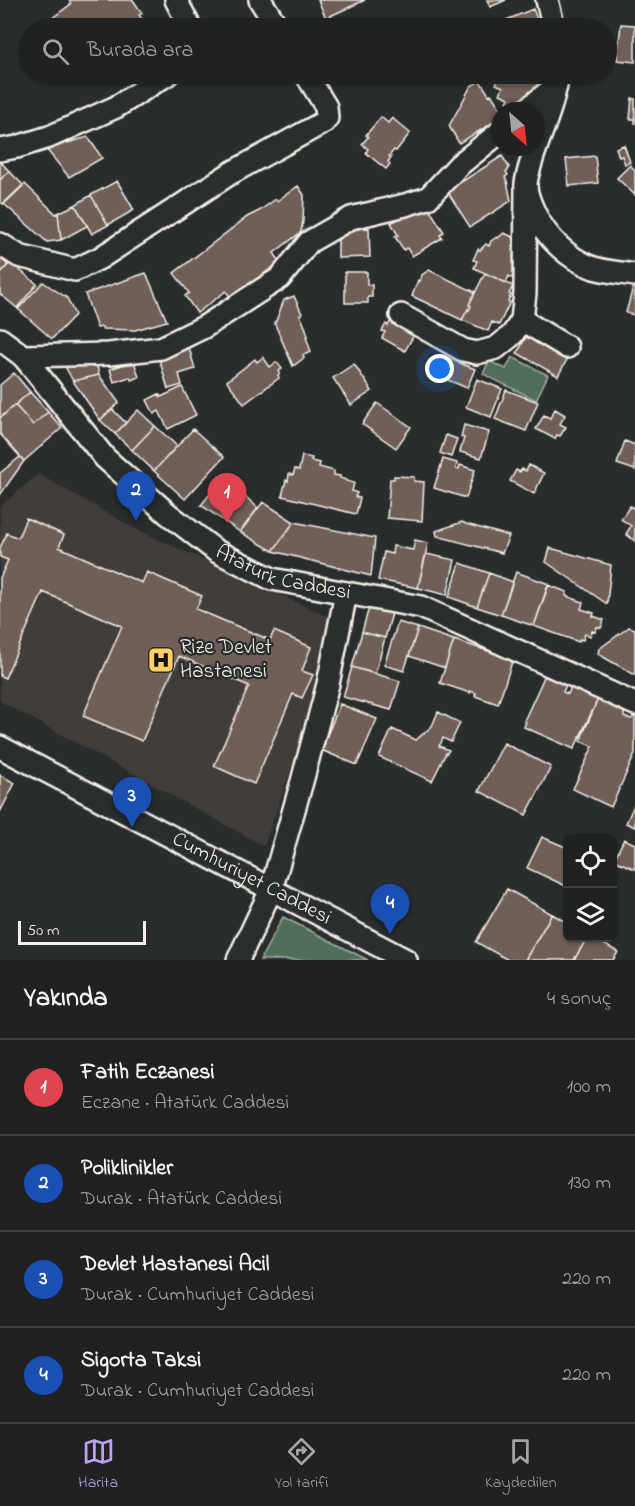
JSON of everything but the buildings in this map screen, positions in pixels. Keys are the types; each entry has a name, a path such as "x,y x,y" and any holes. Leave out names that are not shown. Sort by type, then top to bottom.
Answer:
{"street":[{"path":"176,0 185,18"},
{"path":"260,0 272,18"},
{"path":"547,0 552,18"},
{"path":"0,150 49,136 116,106 152,84"},
{"path":"0,244 19,256 75,270 100,258 231,173 324,122 327,118 326,107 312,84"},
{"path":"534,102 553,84"},
{"path":"401,315 463,350 477,353 496,348 512,335 522,320 525,293 525,186 556,84"},
{"path":"23,356 109,354 161,348 204,327 280,278 309,242 351,218 428,198 459,165 491,139"},
{"path":"525,186 543,229 567,254 594,268 635,275"},
{"path":"522,320 567,347"},
{"name":"Atatürk Caddesi","path":"0,339 23,356 105,458 167,513 216,551 272,579 422,607 635,704"},
{"path":"238,960 271,890 328,684 346,593"},
{"name":"Cumhuriyet Caddesi","path":"0,747 406,960"}],"shaded area":[{"name":"Rize Devlet Hastanesi","path":"38,474 134,528 331,618 305,730 264,846 0,701 0,507"}],"green space":[{"path":"512,357 548,375 536,400 483,374 489,361 506,369"},
{"path":"283,917 368,960 260,960"}],"place":[{"name":"Poliklinikler","path":"136,521"},
{"name":"Fatih Eczanesi","path":"227,523"},
{"name":"Rize Devlet Hastanesi","path":"161,660"},
{"name":"Devlet Hastanesi Acil","path":"132,827"},
{"name":"Sigorta Taksi","path":"390,934"}]}
